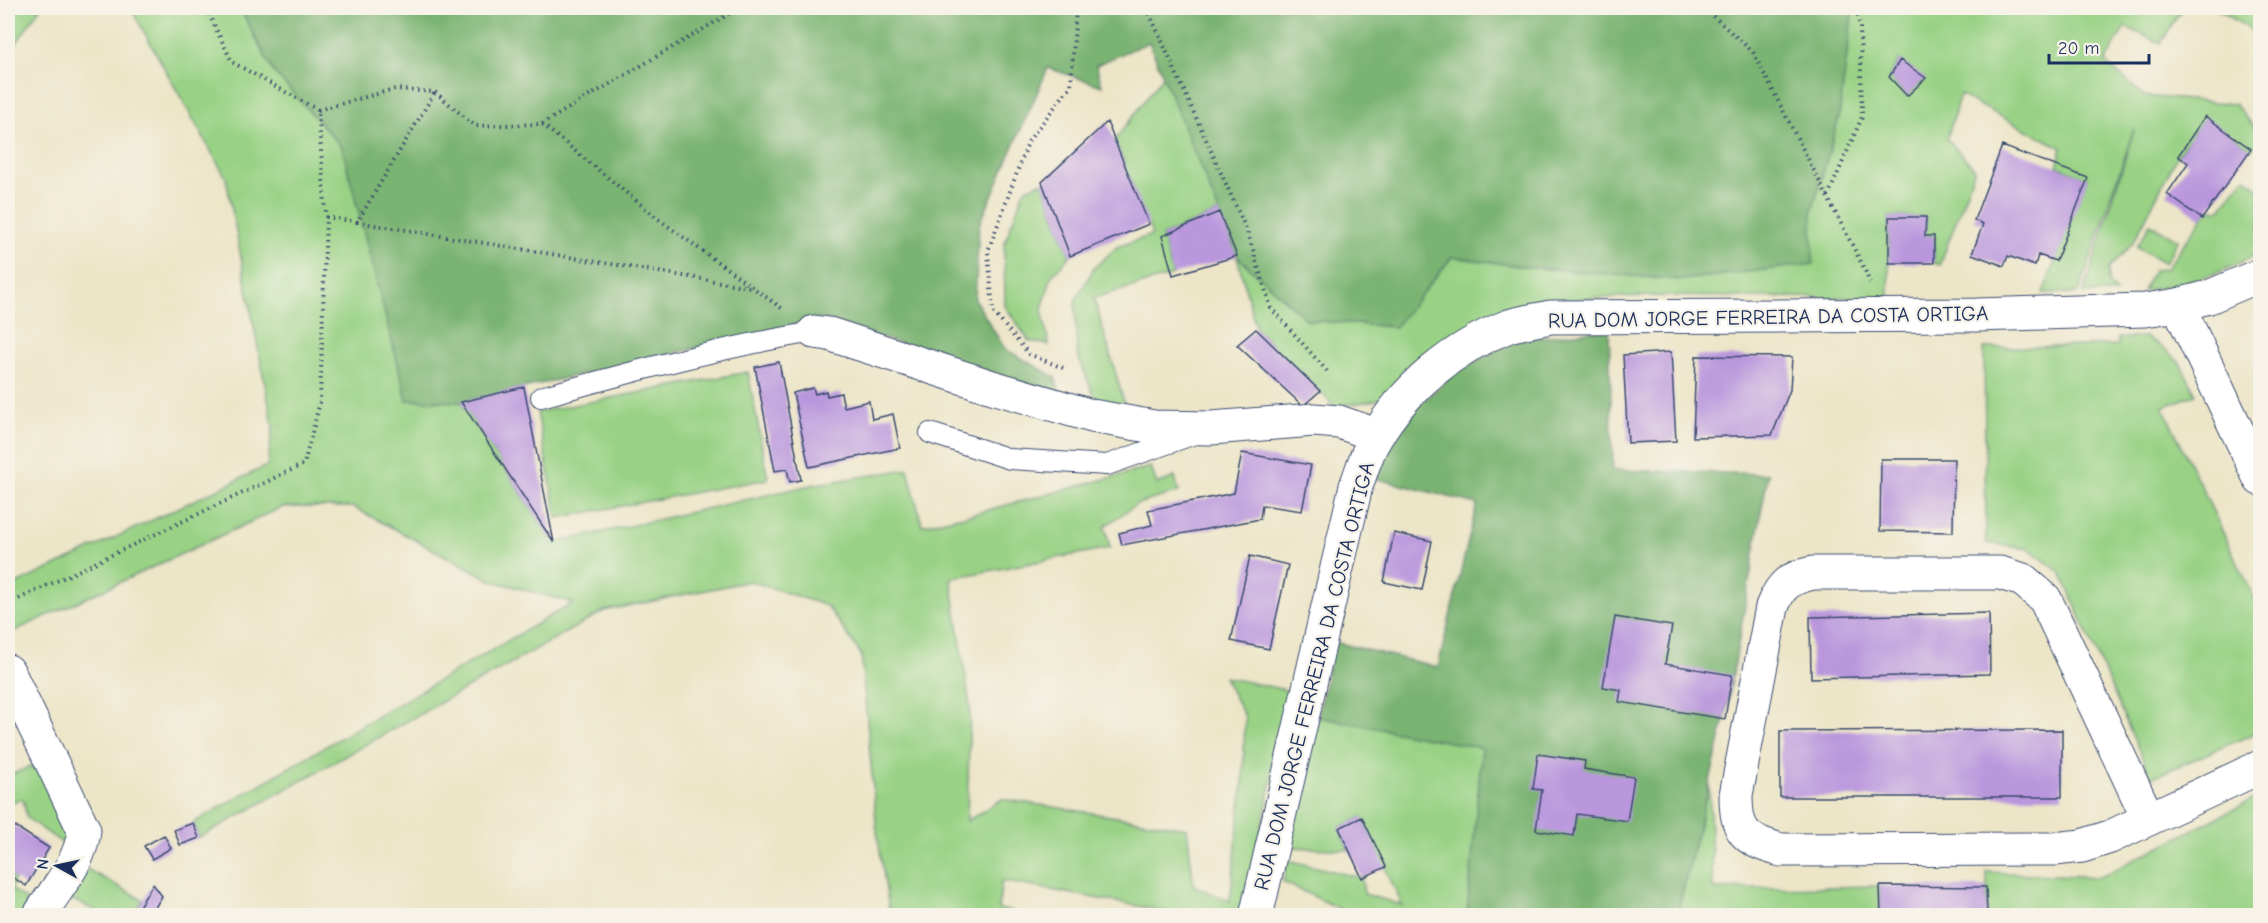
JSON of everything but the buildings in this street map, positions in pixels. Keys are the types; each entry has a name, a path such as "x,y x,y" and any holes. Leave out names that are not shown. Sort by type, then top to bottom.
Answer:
{"street":[{"name":"RUA DOM JORGE FERREIRA DA COSTA ORTIGA","path":"1256,915 1356,486 1374,440 1397,407 1423,378 1467,348 1510,326 1550,317 2112,312 2178,305 2209,297 2260,275"},
{"path":"2178,305 2260,479"},
{"path":"814,332 829,334 989,386 1092,416 1154,427 1211,428 1314,420 1339,422 1362,430 1374,440"},
{"path":"2148,818 2045,599 2034,587 2023,580 2000,573 1813,573 1797,576 1786,582 1778,593 1772,607 1736,795 1736,817 1743,832 1759,844 1781,850 2054,849 2082,846 2110,837 2260,766"},
{"path":"8,671 84,830 82,847 75,862 39,915"}],"lane":[{"path":"541,397 639,370 814,332"},
{"path":"930,434 1010,459 1107,465 1211,428"}],"path":[{"path":"206,8 232,62 318,110 395,89 435,92 475,126 542,124 739,8"},
{"path":"1063,368 1029,354 993,312 988,251 1029,140 1071,86 1076,8"},
{"path":"1147,8 1247,231 1271,308 1327,371"},
{"path":"1233,8 1263,11 1278,8"},
{"path":"1704,8 1753,52 1864,268 1881,315"},
{"path":"1827,196 1862,117 1860,28 1857,8"},
{"path":"357,222 435,92"},
{"path":"2255,113 2260,105"},
{"path":"8,604 304,464 320,402 326,217 318,110"},
{"path":"542,124 661,221 814,332"},
{"path":"326,217 752,287"}],"green space":[{"path":"8,8 40,8 8,56"},
{"path":"136,8 240,8 273,71 342,147 407,399 461,402 554,543 811,485 908,469 922,525 973,514 1151,467 1157,484 1175,477 1179,492 1137,504 1105,526 1110,548 951,578 970,707 967,821 1002,799 1187,828 1194,886 1230,901 1243,783 1245,717 1224,677 1291,691 1243,915 1170,915 1165,911 1002,881 998,909 1035,915 890,916 877,832 861,654 827,606 750,581 604,611 199,838 193,823 573,603 493,581 353,507 283,507 10,633 8,588 267,466 273,427 226,178 134,14"},
{"path":"240,8 1853,8 1839,117 1812,211 1813,264 1681,280 1527,267 1452,257 1395,327 1307,320 1237,256 1149,42 1096,65 1102,86 1048,68 979,225 975,300 1005,349 1055,377 1060,394 823,319 461,402 407,400 342,147 273,71"},
{"path":"1853,8 2182,8 2161,43 2125,27 2105,62 2144,96 2235,104 2260,134 2260,144 2251,149 2205,117 2177,156 2133,243 2108,269 2108,283 2117,293 2084,293 2134,129 2079,293 2043,293 2087,178 2057,166 2062,148 1960,95 1947,139 1975,169 1940,265 1934,263 1934,236 1925,236 1926,217 1889,217 1889,298 1647,296 1545,300 1488,314 1431,350 1382,399 1335,407 1256,329 1237,256 1307,320 1394,327 1452,257 1527,267 1681,280 1812,264 1812,211 1839,117","holes":["1899,60 1925,78 1907,96 1889,77"]},
{"path":"2216,8 2260,8 2260,36"},
{"path":"1163,76 1219,212 1162,236 1173,275 1094,298 1127,413 1097,404 1077,353 1075,301 1094,268 1117,247 1152,235 1115,140"},
{"path":"2245,177 2260,190 2260,252 2247,260 2203,277 2143,291 2153,270 2166,269 2209,209 2221,209"},
{"path":"1042,182 1070,256 1052,275 1042,309 1049,345 1029,341 1005,306 1004,245 1024,190"},
{"path":"2150,224 2178,240 2165,263 2137,247"},
{"path":"1609,329 1613,470 1768,474 1725,719 1677,915 1467,914 1482,748 1318,717 1334,642 1438,667 1477,504 1374,478 1403,420 1457,371 1516,340"},
{"path":"2146,337 2165,349 2180,363 2196,394 2163,407 2260,610 2260,731 2151,778 2061,573 2029,549 1986,543 1984,348 2118,345 2118,338"},
{"path":"748,372 768,479 557,518 537,412"},
{"path":"1318,717 1482,748 1468,914 1677,915 1353,915 1283,882 1287,860 1362,878 1364,894 1402,905 1362,817 1339,828 1349,850 1290,847"},
{"path":"36,764 71,833 69,848 27,818 23,799 8,803 8,776"},
{"path":"1709,784 1713,889 1880,886 1881,915 1677,915"},
{"path":"2260,796 2260,915 1987,915 1987,872 2100,877"},
{"path":"87,869 143,900 133,915 105,915 64,896"},
{"path":"8,874 15,879 11,889 32,904 26,915 11,915 8,910"}]}
